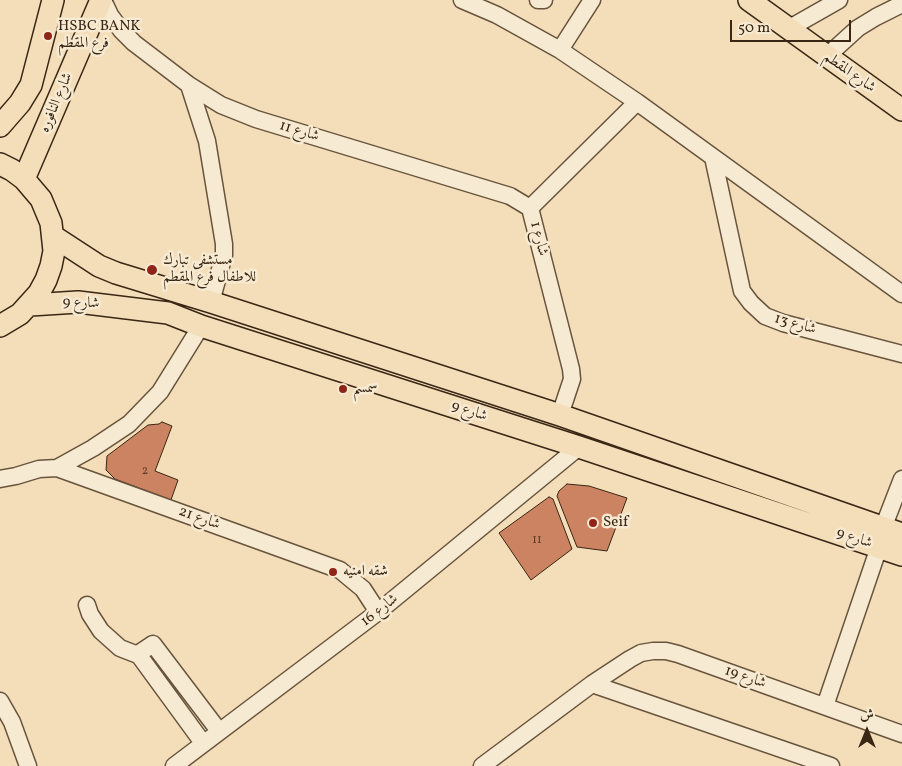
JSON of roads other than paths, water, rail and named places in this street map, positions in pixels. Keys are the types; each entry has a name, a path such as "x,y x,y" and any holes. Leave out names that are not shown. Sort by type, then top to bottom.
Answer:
{"main road":[{"name":"شارع النافوره","path":"0,126 20,103 31,85 53,0"},
{"name":"شارع النافوره","path":"24,179 102,0"},
{"name":"شارع المقطم","path":"749,0 902,110"},
{"path":"0,164 24,179 47,211 53,236 54,251 51,266 39,293 20,314 0,326"},
{"name":"شارع 9","path":"53,236 99,266 148,284 211,302 560,415 888,536 902,555"},
{"name":"شارع 9","path":"30,305 78,302 168,313 201,326 579,447 888,536"}],"street":[{"name":"شارع 11","path":"102,0 121,30 134,43 212,101 238,113 510,196 530,208"},
{"path":"462,0 483,4 560,50 637,102 902,294"},
{"path":"538,0 544,0"},
{"path":"560,50 592,0"},
{"path":"788,29 839,0"},
{"path":"826,57 858,28 902,4"},
{"path":"189,85 207,141 224,244 224,254 211,302"},
{"name":"شارع 1","path":"560,415 572,379 571,369 530,208 637,102"},
{"name":"شارع 13","path":"713,157 742,291 751,303 766,316 783,323 902,354"},
{"path":"57,468 93,448 129,424 160,392 201,326"},
{"name":"شارع 16","path":"174,766 378,612 579,447"},
{"name":"شارع 21","path":"0,479 39,469 57,468 340,570 363,589 378,612"},
{"path":"825,706 888,536 902,479"},
{"path":"88,605 90,614 100,631 120,648 138,655 204,743"},
{"path":"138,655 153,644 219,731"},
{"name":"شارع 19","path":"482,766 592,684 641,653 653,651 666,651 902,734"},
{"path":"592,684 831,766"},
{"path":"0,702 12,722 28,766"}],"place":[{"name":"HSBC BANK فرع المقطم","path":"48,36"},
{"name":"مستشفى تبارك للاطفال فرع المقطم","path":"152,270"},
{"name":"سمسم","path":"343,389"},
{"name":"Seif","path":"593,523"},
{"name":"شقه امنيه","path":"333,572"}]}
